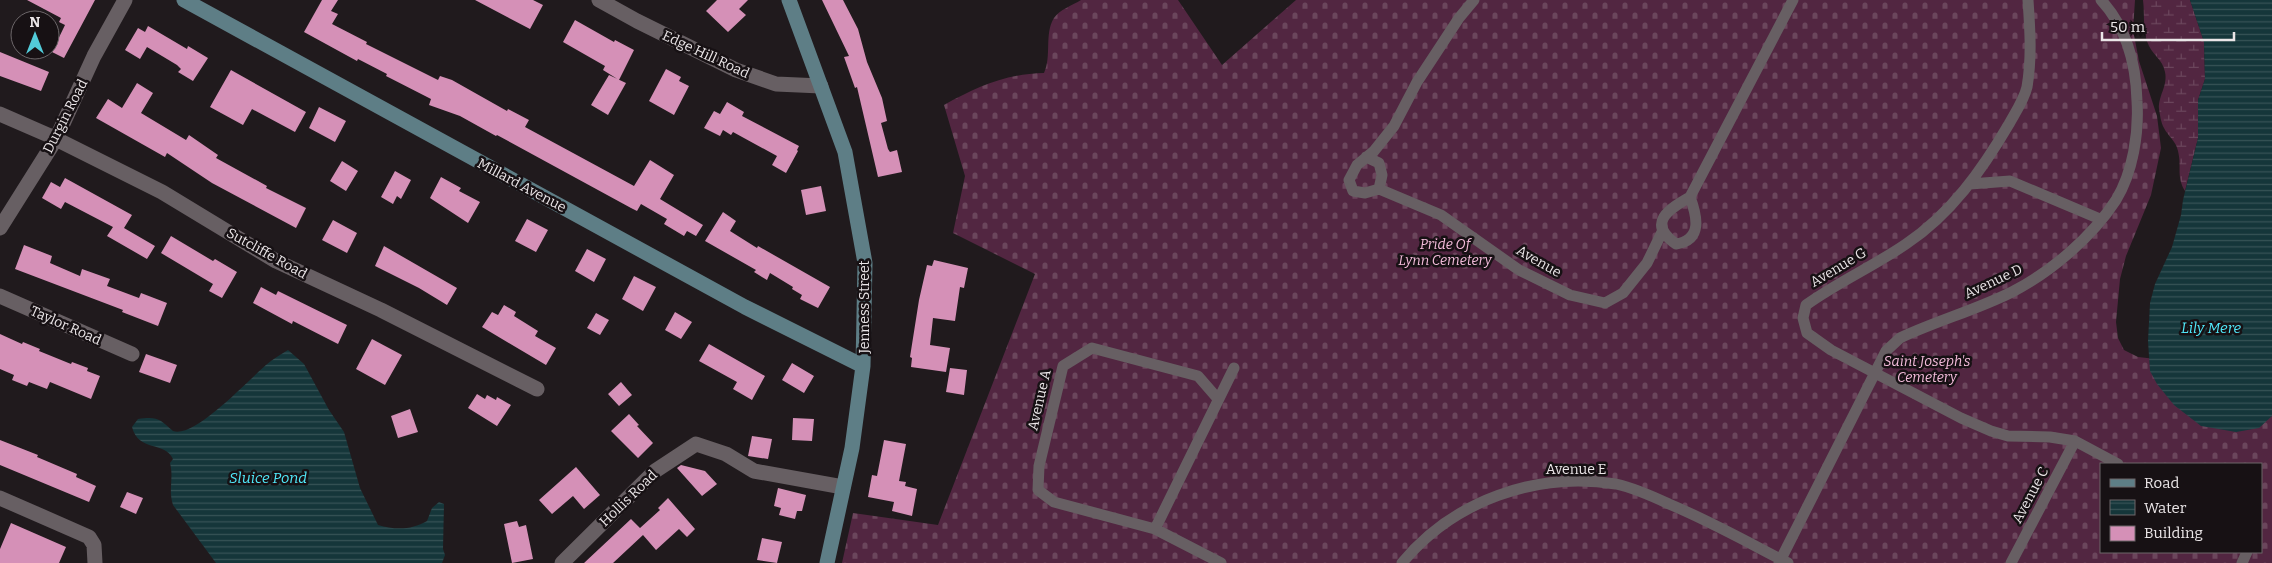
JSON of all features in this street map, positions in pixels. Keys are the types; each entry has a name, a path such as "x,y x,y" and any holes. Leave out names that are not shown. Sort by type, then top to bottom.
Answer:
{"street":[{"name":"Durgin Road","path":"0,228 56,139 94,56 125,0"},
{"name":"Millard Avenue","path":"184,0 745,307 863,366"},
{"name":"Edge Hill Road","path":"599,0 736,70 776,84 821,86"},
{"name":"Jenness Street","path":"789,0 845,152 865,263 863,366 852,448 827,563"},
{"name":"Sutcliffe Road","path":"0,114 56,139 162,192 276,261 382,310 537,389"},
{"name":"Taylor Road","path":"0,296 132,354"},
{"name":"Hollis Road","path":"562,563 654,471 696,444 726,454 754,471 843,487"},
{"path":"0,498 89,536 94,545 95,563"}],"lane":[{"name":"Avenue","path":"1474,0 1459,18 1417,82 1394,126 1374,151 1357,165 1349,180 1353,191 1365,193 1379,189 1441,214 1519,270 1570,295 1605,303 1623,293 1647,263 1663,230 1663,219 1669,209 1690,197"},
{"path":"1663,230 1668,239 1676,244 1690,238 1695,228 1697,217 1690,197 1793,0"},
{"name":"Avenue G","path":"2028,0 2030,60 2026,89 1994,149 1970,184 1933,224 1906,244 1832,287 1806,305 1803,318 1807,333 1831,350 1961,418 2008,436 2050,437 2076,441 2116,463"},
{"name":"Avenue D","path":"1783,562 1886,351 1900,338 2012,292 2058,263 2083,239 2116,200 2127,174 2136,141 2138,115 2132,53 2118,24 2101,0"},
{"path":"1366,157 1379,163 1382,175 1379,189"},
{"path":"1970,184 2010,181 2100,219"},
{"name":"Avenue A","path":"1218,399 1198,376 1092,348 1063,366 1039,466 1038,490 1054,502 1155,530 1221,563"},
{"path":"1155,530 1234,368"},
{"name":"Avenue C","path":"2011,563 2076,441"},
{"name":"Avenue E","path":"1402,563 1415,547 1435,530 1482,502 1510,490 1534,484 1564,482 1617,485 1647,494 1692,514 1783,562"}],"green space":[{"name":"Saint Joseph's Cemetery","path":"1081,0 1178,0 1222,65 1296,0 2135,0 2133,30 2139,61 2157,116 2161,148 2151,195 2126,256 2120,279 2116,322 2118,338 2124,350 2138,357 2272,372 2272,563 842,563 853,513 938,525 1035,274 953,233 965,176 944,105 1004,79 1044,73 1048,59 1051,24 1054,18 1066,8"},
{"path":"2143,0 2190,0 2204,42 2205,79 2198,100 2198,138 2185,191 2180,176 2177,147 2162,124 2159,104 2166,77 2162,64 2147,41"}],"water":[{"name":"Lily Mere","path":"2190,0 2272,0 2272,416 2259,428 2236,432 2201,426 2174,405 2157,384 2150,371 2148,341 2150,303 2155,284 2172,247 2181,215 2198,138 2198,100 2205,79 2204,42"},
{"name":"Sluice Pond","path":"288,350 304,364 329,410 344,432 360,488 378,525 391,528 409,528 427,521 432,508 439,502 444,504 443,549 445,555 442,563 216,563 173,505 170,463 173,459 164,450 140,440 135,435 132,427 138,419 154,418 173,431 183,431 209,416 262,368"}],"building":[{"path":"27,0 95,0 64,58 60,56 60,35 65,25 60,22 60,10 46,10"},
{"path":"322,0 338,0 331,11 338,14 332,24 367,42 366,44 438,80 440,76 452,80 507,111 508,109 529,120 525,127 634,186 650,160 674,175 660,199 703,225 696,236 687,231 684,236 664,224 667,219 641,204 637,211 460,116 429,105 431,99 386,76 387,74 358,59 357,61 304,32"},
{"path":"475,0 533,0 543,5 530,29"},
{"path":"717,0 748,0 739,9 746,15 728,32 706,11"},
{"path":"822,0 843,0 858,29 867,62 882,98 887,121 881,123 888,149 890,152 897,150 902,172 878,177 857,87 855,88 844,57 849,56"},
{"path":"575,20 614,42 615,40 634,50 619,80 603,70 605,66 563,42"},
{"path":"148,26 187,49 188,46 208,58 193,81 178,72 181,69 177,65 147,47 140,59 125,50 138,28 145,32"},
{"path":"0,52 10,56 10,60 20,60 49,72 41,91 0,76"},
{"path":"666,69 681,77 679,81 689,86 674,115 649,101"},
{"path":"231,70 306,112 295,132 252,109 243,125 210,107"},
{"path":"609,75 626,83 608,115 591,105"},
{"path":"137,83 153,93 141,113 186,140 189,135 218,155 216,158 267,186 266,188 306,208 296,228 212,183 167,153 165,157 96,118 108,99 122,108"},
{"path":"727,102 744,112 742,116 799,146 786,173 772,165 777,156 733,132 731,135 723,130 720,136 704,128 714,111 720,114"},
{"path":"319,107 346,121 335,142 309,128"},
{"path":"342,161 358,171 346,191 330,181"},
{"path":"395,171 411,180 401,199 397,196 393,204 381,197"},
{"path":"441,177 461,188 459,191 480,202 468,223 430,198"},
{"path":"65,178 132,215 124,228 155,246 147,259 107,236 113,227 65,202 61,209 42,198 51,182 60,187"},
{"path":"821,186 826,211 806,215 801,190"},
{"path":"723,212 736,221 730,231 757,248 758,246 830,287 818,308 800,299 802,295 792,289 793,287 770,273 767,280 754,272 756,270 705,241"},
{"path":"527,219 548,230 536,252 515,241"},
{"path":"333,220 357,233 347,253 322,240"},
{"path":"171,236 213,261 215,259 237,272 222,298 209,291 213,284 161,253"},
{"path":"24,245 52,256 50,263 80,276 82,269 110,279 107,286 139,298 141,293 167,303 158,326 122,312 123,310 15,269"},
{"path":"384,246 457,288 447,305 419,288 375,266"},
{"path":"587,249 606,259 594,282 575,271"},
{"path":"934,260 968,268 964,288 960,287 955,321 933,318 930,345 950,348 946,372 911,367 912,358 910,357 919,300 927,265 932,266"},
{"path":"634,276 656,287 643,311 622,299"},
{"path":"261,287 276,295 278,291 347,325 338,344 293,321 292,324 253,303"},
{"path":"504,305 516,312 514,316 538,331 535,336 556,348 546,365 482,327 492,312 498,315"},
{"path":"675,312 692,322 681,339 665,330"},
{"path":"596,313 609,320 600,335 587,328"},
{"path":"0,334 22,344 23,342 40,349 39,351 71,364 72,362 88,368 87,371 100,376 91,399 50,382 47,389 29,382 27,386 12,380 14,375 0,369"},
{"path":"372,339 402,355 385,385 356,369"},
{"path":"709,344 765,376 752,400 733,389 737,382 699,361"},
{"path":"146,354 177,365 170,383 139,372"},
{"path":"792,363 814,376 804,393 782,380"},
{"path":"950,368 967,370 964,395 946,392"},
{"path":"621,382 632,395 619,406 608,394"},
{"path":"477,394 485,399 487,395 496,400 497,397 511,405 497,426 468,408"},
{"path":"410,409 418,432 398,438 391,416"},
{"path":"629,414 653,443 638,458 611,431"},
{"path":"793,418 814,419 812,441 792,440"},
{"path":"752,436 772,439 768,459 748,456"},
{"path":"0,440 38,455 37,457 77,474 76,477 96,486 89,502 0,465"},
{"path":"884,440 906,444 899,481 906,482 905,486 917,489 912,516 892,511 894,502 868,497 872,475 877,476"},
{"path":"681,465 705,471 717,484 702,496 677,468"},
{"path":"576,467 600,495 584,509 573,496 552,514 539,500"},
{"path":"778,488 806,495 802,511 797,511 795,519 779,515 781,508 774,506"},
{"path":"127,492 143,498 136,514 120,507"},
{"path":"668,498 695,529 687,537 679,529 656,550 643,535 613,563 584,563 631,519 640,528 660,510 658,508"},
{"path":"517,521 519,527 526,525 533,559 512,563 504,524"},
{"path":"11,523 66,547 59,563 0,563 0,549"},
{"path":"762,538 782,542 777,563 757,560"}],"park label":[{"name":"Pride Of Lynn Cemetery","path":"1445,252"}]}
